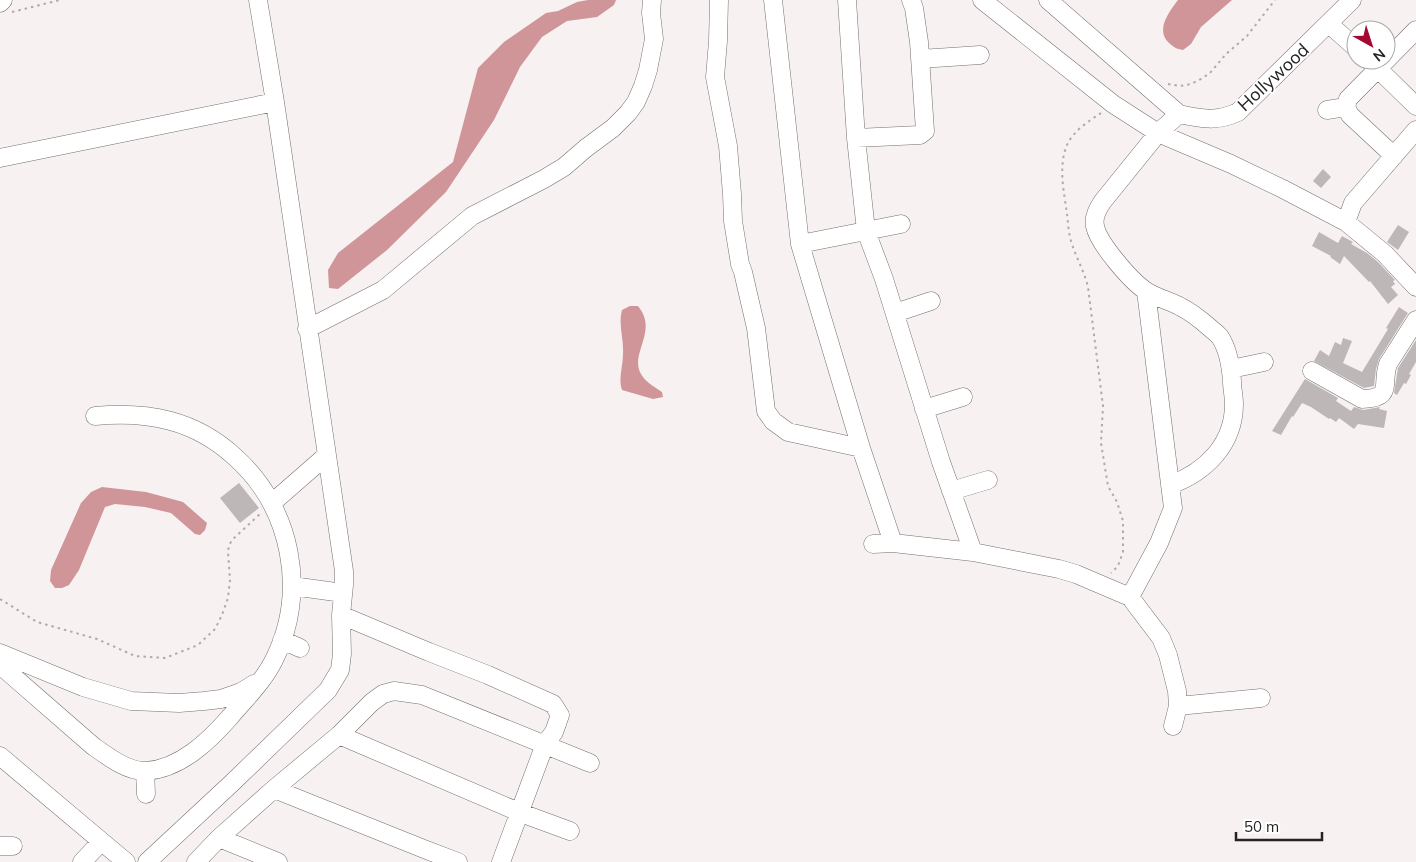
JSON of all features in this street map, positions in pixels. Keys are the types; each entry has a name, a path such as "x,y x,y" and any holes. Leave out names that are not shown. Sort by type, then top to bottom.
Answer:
{"street":[{"path":"147,862 328,690 340,670 344,571 275,102 258,0"},
{"path":"308,329 383,290 472,216 564,167 613,128 636,102 643,86 654,39 651,13 652,0"},
{"path":"719,0 715,77 728,146 732,221 740,264 744,272 756,328 766,410 774,421 788,432 861,448"},
{"path":"774,0 800,244 861,448 893,543"},
{"path":"847,0 856,138 866,231 884,279 924,409 973,552"},
{"path":"856,138 920,135 925,131 916,21 911,0"},
{"path":"982,0 1113,104 1158,133 1231,164 1346,222 1385,254 1416,288"},
{"path":"1048,0 1179,114 1158,133 1102,201 1096,212 1095,225 1100,239 1120,266 1146,291 1183,308 1206,324 1220,337 1228,356 1234,405 1226,440 1213,459 1196,473 1170,485"},
{"name":"Hollywood","path":"1179,114 1196,118 1216,119 1225,118 1238,112 1352,0"},
{"path":"1329,24 1346,39"},
{"path":"1396,46 1416,30"},
{"path":"920,59 980,55"},
{"path":"1370,70 1348,99 1346,107 1350,115 1394,156"},
{"path":"1380,70 1416,106"},
{"path":"0,158 275,102"},
{"path":"1328,110 1346,107"},
{"path":"1346,222 1353,203 1416,130"},
{"path":"800,244 901,224"},
{"path":"1130,597 1158,543 1173,508 1146,291"},
{"path":"895,313 931,301"},
{"path":"1312,371 1362,399 1380,395 1385,389 1388,364 1416,320"},
{"path":"1231,369 1264,362"},
{"path":"924,409 963,397"},
{"path":"0,665 108,758 125,767 145,772 166,767 186,758 224,724 263,679 274,660 282,640 290,614 292,586 288,543 272,503 260,483 245,465 208,436 165,419 142,415 118,414 95,416"},
{"path":"272,503 327,455"},
{"path":"951,491 988,480"},
{"path":"873,544 893,543 973,552 1060,569 1130,597 1161,638 1168,655 1177,691 1178,706 1173,726"},
{"path":"292,586 344,593"},
{"path":"341,615 488,675 553,704 560,715 554,732 546,744 501,862"},
{"path":"282,640 300,648"},
{"path":"0,653 83,687 131,701 179,703 222,699 241,692 263,679"},
{"path":"196,862 219,838 339,734 372,702 383,694 394,691 422,695 590,763"},
{"path":"1178,706 1261,698"},
{"path":"339,734 520,813 570,831"},
{"path":"0,756 126,862"},
{"path":"145,772 146,794"},
{"path":"274,789 421,856 458,862"},
{"path":"219,838 278,862"},
{"path":"82,862 101,842"}],"path":[{"path":"4,5 60,0"},
{"path":"0,599 37,622 97,639 135,656 165,658 198,645 214,629 222,615 228,598 230,580 229,545 272,503"}],"shaded area":[{"path":"616,0 614,5 597,17 567,21 542,37 520,67 494,120 446,192 387,250 338,289 329,288 328,270 338,253 453,162 478,68 504,42 546,13 558,11 577,2"},
{"path":"1178,0 1232,0 1201,27 1191,44 1183,50 1175,48 1169,43 1163,32 1165,21"},
{"path":"630,306 638,306 644,316 646,325 638,360 639,369 647,381 662,392 663,397 653,399 622,390 623,348 621,316 622,310"},
{"path":"102,487 146,492 183,502 207,523 205,530 200,535 195,534 171,513 145,507 115,504 105,507 79,570 69,585 55,588 50,581 51,570 81,503 91,492"}],"building":[{"path":"1323,169 1331,177 1321,188 1313,181"},
{"path":"1398,225 1409,232 1398,250 1387,242"},
{"path":"1319,232 1338,243 1342,236 1353,242 1351,244 1367,253 1395,280 1393,281 1395,284 1391,287 1398,295 1388,304 1370,281 1344,256 1340,264 1331,256 1312,246"},
{"path":"1399,307 1408,313 1379,359 1374,386 1364,388 1314,361 1320,350 1329,356 1335,342 1341,345 1343,338 1352,341 1343,363 1362,372"},
{"path":"1416,340 1416,362 1406,384 1404,383 1397,395 1394,393 1398,368"},
{"path":"1305,379 1338,398 1336,401 1351,411 1354,407 1363,410 1380,407 1379,409 1387,411 1384,428 1358,424 1354,429 1339,418 1336,422 1302,403 1281,435 1272,431"},
{"path":"239,483 259,508 240,523 220,498"}]}
